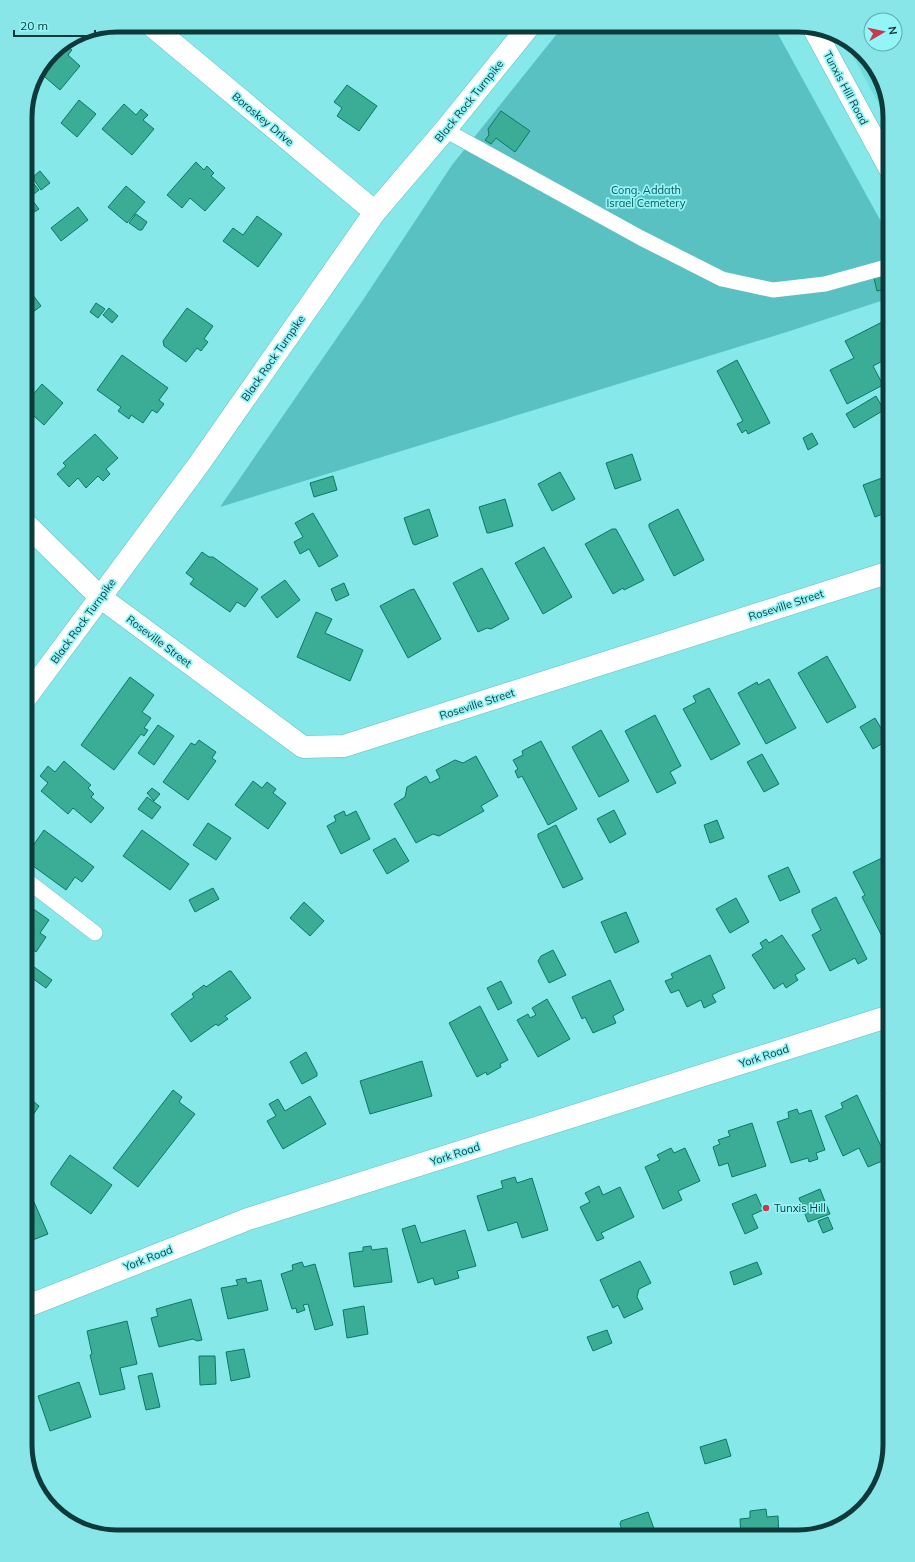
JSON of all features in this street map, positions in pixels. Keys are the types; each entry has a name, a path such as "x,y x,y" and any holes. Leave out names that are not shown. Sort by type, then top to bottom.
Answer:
{"street":[{"name":"Boroskey Drive","path":"159,32 375,212"},
{"name":"Black Rock Turnpike","path":"32,689 199,464 375,212 445,130 524,32"},
{"name":"Tunxis Hill Road","path":"817,35 883,156"},
{"name":"Roseville Street","path":"32,530 100,597 303,747 344,746 883,574"},
{"name":"York Road","path":"32,1303 248,1219 883,1018"}],"lane":[{"path":"445,130 641,238 732,282 773,290 825,284 883,268"},
{"path":"32,884 94,933"}],"shaded area":[{"path":"850,50 862,61 874,79 881,100 883,112"}],"green space":[{"name":"Cong. Addath Israel Cemetery","path":"558,32 777,32 883,225 883,300 790,331 220,507 363,300 452,165"}],"building":[{"path":"68,47 72,50 68,55 80,66 60,90 43,75 53,61"},
{"path":"347,85 377,106 359,131 337,116 342,108 334,102"},
{"path":"79,100 96,114 77,137 61,123"},
{"path":"124,104 136,115 141,109 148,115 143,120 154,129 132,155 102,129"},
{"path":"501,111 530,131 515,152 496,138 491,144 485,140 489,135 488,129"},
{"path":"196,162 204,170 207,166 214,173 211,176 225,188 205,211 190,198 182,208 167,195"},
{"path":"40,171 50,183 41,190 34,180 34,176"},
{"path":"32,181 39,190 32,196"},
{"path":"126,186 145,202 127,223 108,207"},
{"path":"32,200 39,209 32,213"},
{"path":"78,207 88,220 61,241 51,228"},
{"path":"136,214 147,222 142,230 139,230 129,223"},
{"path":"257,216 282,234 258,267 223,241 233,228 243,235"},
{"path":"883,276 883,290 877,291 874,278"},
{"path":"32,294 41,306 32,313"},
{"path":"96,303 105,309 98,318 90,312"},
{"path":"109,308 118,316 112,323 103,315"},
{"path":"187,308 213,326 204,339 208,342 201,351 197,348 186,362 164,346 163,341"},
{"path":"883,322 883,361 873,366 883,385 847,404 830,370 854,358 845,341"},
{"path":"122,355 168,388 159,400 164,404 157,413 152,410 143,423 131,415 129,419 118,411 121,407 97,390"},
{"path":"737,360 770,423 748,434 746,430 742,433 737,424 743,421 717,371"},
{"path":"42,384 63,403 44,425 32,414 32,396"},
{"path":"876,396 883,408 883,411 854,428 846,414"},
{"path":"812,433 818,444 808,450 803,438"},
{"path":"95,434 118,458 106,469 110,474 103,481 98,476 86,488 78,478 69,487 57,474 66,466 63,463"},
{"path":"632,454 641,480 615,489 606,463"},
{"path":"560,472 575,499 552,511 538,484"},
{"path":"333,476 337,490 314,497 310,483"},
{"path":"883,478 883,514 875,517 863,485"},
{"path":"505,499 513,526 487,533 479,507"},
{"path":"429,509 438,536 415,545 413,544 404,518"},
{"path":"678,509 704,560 674,576 649,527 649,524"},
{"path":"313,513 338,556 319,567 309,549 300,554 294,542 303,537 295,523"},
{"path":"612,529 616,529 644,580 624,590 623,588 613,594 585,544"},
{"path":"544,547 572,597 543,614 515,563"},
{"path":"202,552 209,557 213,557 258,589 245,607 237,602 230,612 190,584 194,579 186,573"},
{"path":"482,568 509,619 491,629 487,628 478,632 453,583"},
{"path":"285,580 300,600 277,618 261,597"},
{"path":"344,583 349,595 336,601 331,589"},
{"path":"414,589 441,639 408,658 380,606"},
{"path":"316,612 332,619 325,633 363,650 350,681 297,657"},
{"path":"827,656 856,707 827,723 798,673"},
{"path":"130,677 154,695 142,712 151,718 144,728 148,730 144,736 141,734 114,770 81,745"},
{"path":"769,679 796,728 766,744 738,693 757,682 758,685"},
{"path":"709,688 740,744 711,760 683,709 696,702 693,696"},
{"path":"655,715 681,766 670,772 676,783 657,793 625,731"},
{"path":"875,718 883,732 883,743 873,749 860,727"},
{"path":"158,725 174,736 154,765 138,753"},
{"path":"601,730 629,781 599,797 572,747"},
{"path":"199,740 216,752 212,758 216,761 188,800 163,782 191,743 195,745"},
{"path":"541,741 577,809 548,825 522,776 518,778 515,771 518,769 513,760 523,755 522,751"},
{"path":"762,754 779,784 764,792 747,762"},
{"path":"476,756 498,796 481,806 484,811 439,836 433,834 416,843 394,804 405,797 407,787 426,776 430,783 440,778 436,770 455,760 463,763"},
{"path":"64,761 91,785 88,788 94,794 91,797 104,808 91,823 73,808 68,814 41,791 48,783 40,776 48,766 55,772"},
{"path":"253,781 262,788 267,782 276,789 273,793 286,803 268,829 235,805"},
{"path":"152,788 160,794 154,801 147,793"},
{"path":"147,797 161,807 152,819 138,809"},
{"path":"614,810 626,834 610,843 597,819"},
{"path":"344,811 346,816 356,811 370,839 341,854 327,826 336,821 334,816"},
{"path":"717,820 724,838 710,843 704,825"},
{"path":"208,823 231,838 216,860 193,845"},
{"path":"556,825 583,879 563,888 538,837 538,834"},
{"path":"44,830 94,867 82,882 75,877 66,890 32,865 32,847"},
{"path":"142,830 189,864 170,890 123,856"},
{"path":"395,838 409,861 387,874 373,850"},
{"path":"883,857 883,938 862,897 865,895 853,872"},
{"path":"788,867 800,892 780,901 768,876"},
{"path":"213,888 219,899 195,912 189,900"},
{"path":"836,897 867,959 858,964 855,958 830,971 812,935 821,930 812,909"},
{"path":"736,898 749,922 730,933 716,909"},
{"path":"304,902 324,921 310,936 290,918"},
{"path":"32,908 49,920 40,933 46,937 36,952 32,949"},
{"path":"626,912 639,942 615,953 601,922"},
{"path":"782,935 805,969 795,975 798,980 786,988 783,983 774,989 752,955 763,948 760,943 766,939 769,943"},
{"path":"553,950 566,975 549,983 538,961 541,956"},
{"path":"710,955 725,988 712,995 716,1002 704,1008 701,1000 687,1007 679,990 671,993 665,981 673,978 671,974"},
{"path":"32,965 52,980 46,988 32,978"},
{"path":"231,971 251,998 225,1016 228,1019 218,1026 216,1024 191,1042 171,1014 194,997 192,994 204,985 206,987"},
{"path":"610,980 624,1010 613,1016 616,1023 593,1033 585,1017 582,1019 572,997"},
{"path":"501,981 512,1003 498,1010 487,988"},
{"path":"547,999 570,1039 538,1057 517,1020 528,1014 530,1018 536,1015 532,1008"},
{"path":"480,1006 508,1060 500,1064 501,1067 487,1075 486,1072 477,1077 449,1023"},
{"path":"306,1052 317,1073 317,1076 302,1084 290,1062"},
{"path":"422,1061 432,1096 370,1114 360,1081"},
{"path":"173,1090 182,1097 179,1102 195,1114 138,1187 113,1168"},
{"path":"857,1095 883,1150 883,1161 868,1167 859,1148 843,1156 825,1116 843,1108 841,1103"},
{"path":"310,1096 326,1124 283,1149 267,1121 276,1116 269,1104 278,1099 285,1111"},
{"path":"32,1100 39,1106 32,1114"},
{"path":"797,1109 799,1114 811,1110 825,1150 816,1153 818,1159 809,1162 808,1158 791,1163 777,1122 789,1118 788,1112"},
{"path":"752,1123 766,1166 732,1177 728,1163 719,1166 713,1147 720,1144 718,1140 730,1136 728,1131"},
{"path":"671,1148 674,1153 685,1148 700,1181 678,1191 682,1200 663,1209 645,1167 660,1160 657,1155"},
{"path":"70,1155 112,1185 91,1214 51,1185 51,1182"},
{"path":"515,1177 517,1183 532,1178 548,1230 522,1238 517,1222 488,1231 477,1196 503,1188 501,1181"},
{"path":"599,1186 603,1195 620,1187 634,1217 601,1233 604,1238 597,1241 580,1207 590,1202 585,1193"},
{"path":"820,1189 830,1214 808,1222 799,1198"},
{"path":"756,1194 763,1210 752,1215 758,1228 745,1234 732,1204"},
{"path":"34,1202 48,1234 32,1240 32,1203"},
{"path":"828,1217 833,1229 823,1233 818,1221"},
{"path":"415,1225 421,1243 465,1230 476,1266 457,1271 459,1278 435,1285 433,1278 418,1283 402,1229"},
{"path":"371,1246 372,1250 387,1248 392,1282 354,1287 349,1253 363,1251 363,1247"},
{"path":"640,1261 651,1283 639,1289 637,1297 643,1309 624,1318 618,1305 613,1308 600,1280"},
{"path":"302,1262 304,1267 315,1264 333,1325 315,1330 308,1304 303,1305 305,1310 297,1313 296,1308 292,1309 281,1274 293,1270 292,1265"},
{"path":"757,1262 762,1274 734,1285 730,1272"},
{"path":"246,1278 247,1283 261,1280 268,1310 228,1319 221,1288 238,1285 236,1280"},
{"path":"191,1299 202,1340 197,1341 193,1339 159,1347 151,1318 158,1316 156,1309"},
{"path":"364,1306 368,1334 347,1338 343,1310"},
{"path":"127,1321 137,1364 120,1368 125,1389 100,1395 90,1355 92,1354 87,1331"},
{"path":"607,1330 612,1343 593,1351 587,1337"},
{"path":"244,1349 250,1377 231,1381 226,1352"},
{"path":"199,1356 215,1356 216,1384 200,1385"},
{"path":"152,1373 160,1407 146,1410 138,1376"},
{"path":"79,1382 91,1417 50,1431 38,1396"},
{"path":"726,1439 731,1456 705,1464 700,1447"},
{"path":"766,1509 767,1517 778,1516 779,1530 741,1530 740,1519 750,1518 750,1511"},
{"path":"648,1512 654,1530 622,1530 620,1524 621,1521"}],"place":[{"name":"Tunxis Hill","path":"766,1208"}]}
